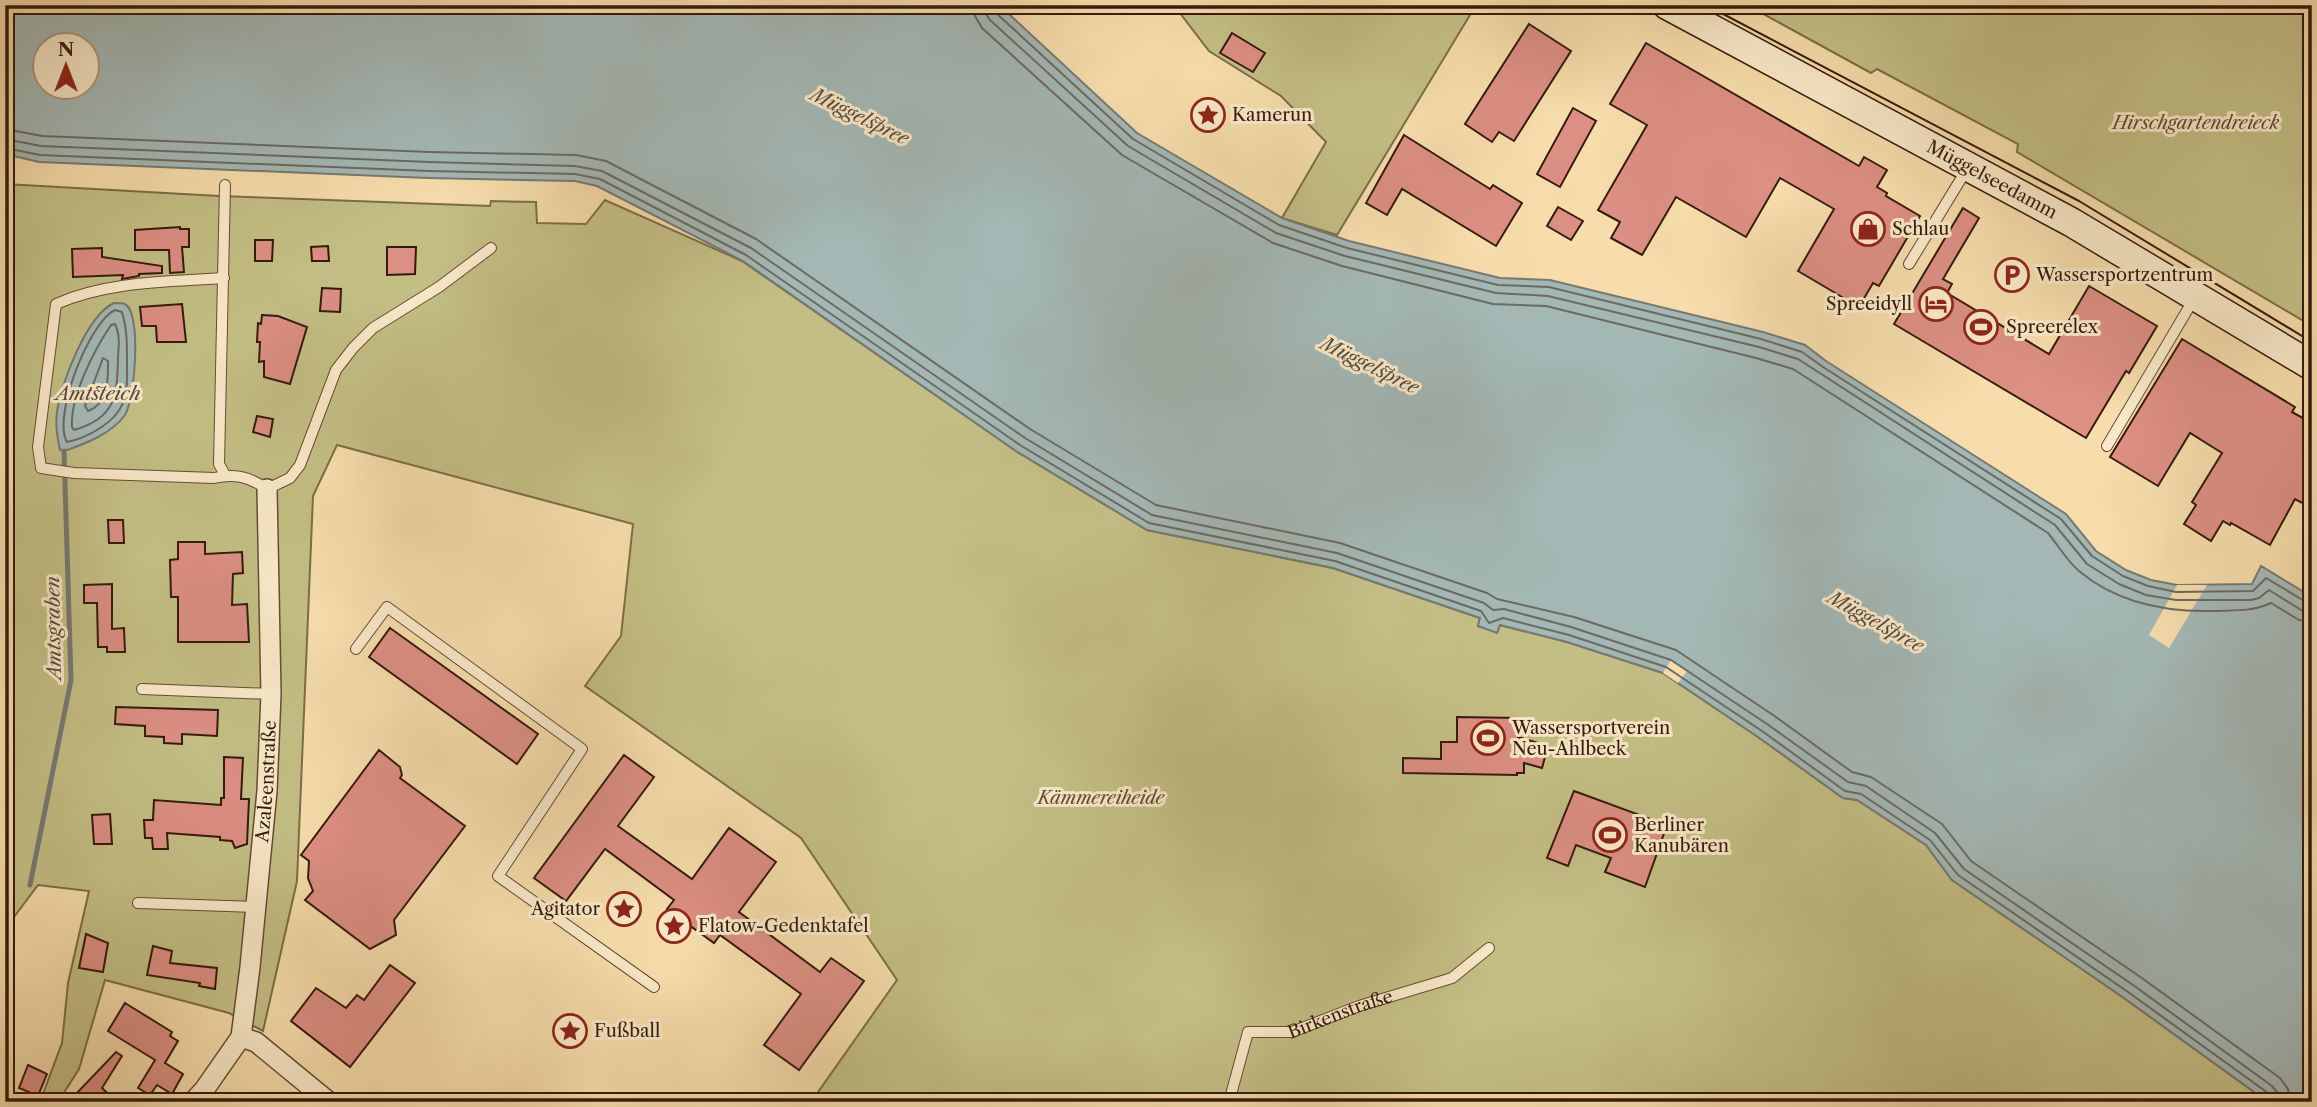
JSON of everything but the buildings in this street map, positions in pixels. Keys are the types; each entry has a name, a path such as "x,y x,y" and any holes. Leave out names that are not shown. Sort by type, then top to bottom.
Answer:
{"main road":[{"name":"Müggelseedamm","path":"1667,5 2071,222 2312,366"}],"street":[{"name":"Azaleenstraße","path":"193,1102 241,1037 267,790 271,694 267,489"},
{"path":"241,1037 256,1042 329,1102"}],"lane":[{"path":"1909,264 1969,166"},
{"path":"225,185 219,464 225,475"},
{"path":"224,278 127,285 56,304 38,447 41,468 74,473 214,478 225,475 251,478 267,489 290,478 300,465 336,369 353,348 373,328 439,287 491,248"},
{"path":"2107,446 2195,296"},
{"path":"356,649 387,607 582,749 498,876 654,987"},
{"path":"142,689 271,694"},
{"path":"138,903 256,908"},
{"name":"Birkenstraße","path":"1229,1102 1248,1032 1292,1032 1359,1006 1452,978 1489,948"}],"green space":[{"path":"1176,5 1476,5 1337,235 1282,218 1326,142 1281,96 1209,51"},
{"name":"Hirschgartendreieck","path":"1747,5 2312,5 2312,326 2017,152 2018,144 1877,69 1871,73"},
{"name":"Kämmereiheide","path":"5,184 219,196 490,206 491,201 536,202 537,223 586,224 605,200 742,261 1016,451 1147,530 1333,568 1480,618 1478,626 1497,632 1500,625 1567,642 1663,673 1843,798 1857,800 1926,845 1952,880 2124,998 2268,1102 811,1102 897,980 801,838 585,686 621,636 633,524 337,445 313,496 297,881 263,1031 229,1013 105,980 79,1069 58,1102 40,1102 62,1043 68,983 89,891 38,885 5,929"}],"water":[{"name":"Müggelspree","path":"5,5 996,5 1137,133 1282,218 1349,241 1500,278 1550,280 1763,332 1805,345 2066,514 2096,551 2126,570 2151,580 2177,585 2252,584 2261,566 2312,597 2312,1102 2268,1102 2124,998 1952,880 1926,845 1857,800 1843,798 1663,673 1567,642 1500,625 1497,633 1478,626 1480,618 1333,568 1147,530 1016,451 743,261 597,186 575,181 428,178 39,162 5,154"},
{"name":"Amtsteich","path":"114,303 125,304 134,323 134,375 129,406 119,422 105,433 80,445 60,450 56,422 64,384 85,335 94,321"}],"pier":[{"path":"2177,585 2207,585 2169,648 2149,635"},
{"path":"1671,660 1687,671 1678,683 1663,673"}],"waterway":[{"name":"Amtsgraben","path":"30,885 71,680 64,451"}],"tram line":[{"path":"1706,5 2079,201 2312,342"}],"place":[{"name":"Kamerun","path":"1208,115"},
{"name":"Schlau","path":"1868,229"},
{"name":"Wassersportzentrum","path":"2012,275"},
{"name":"Spreeidyll","path":"1936,304"},
{"name":"Spreerelex","path":"1981,327"},
{"name":"Wassersportverein Neu-Ahlbeck","path":"1488,738"},
{"name":"Berliner Kanubären","path":"1610,835"},
{"name":"Agitator","path":"624,909"},
{"name":"Flatow-Gedenktafel","path":"674,926"},
{"name":"Fußball","path":"570,1031"}]}
